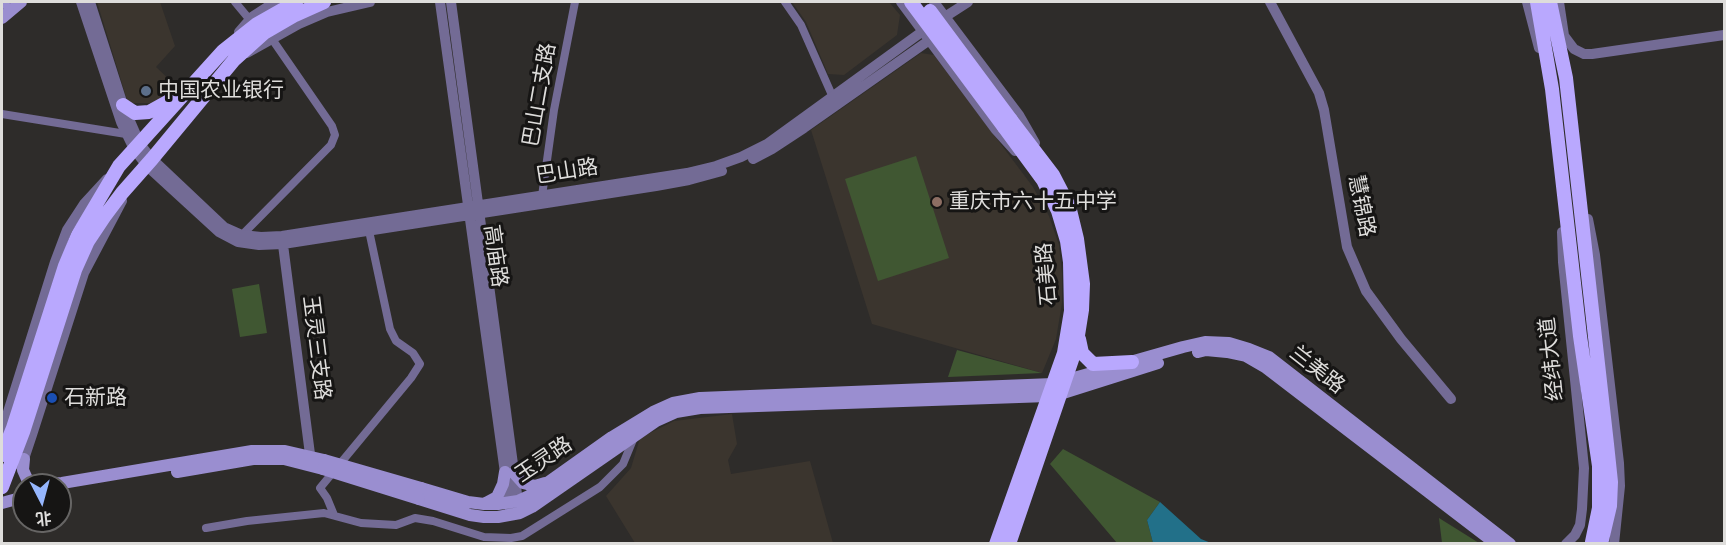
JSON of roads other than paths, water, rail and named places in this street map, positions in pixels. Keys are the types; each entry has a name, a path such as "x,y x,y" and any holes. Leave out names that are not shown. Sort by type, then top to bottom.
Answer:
{"main road":[{"path":"2,18 21,2"},
{"path":"2,488 23,432 75,270 99,225 122,193 150,163 229,56 257,24 296,2"},
{"path":"2,455 14,428 64,266 78,235 119,166 189,90 229,56 295,15 324,2"},
{"name":"石美路","path":"911,2 1008,124 1069,206 1081,260 1083,284 1079,332 996,543"},
{"name":"石美路","path":"923,2 1008,124"},
{"name":"经纬大道","path":"1537,2 1552,89 1580,336 1599,466 1597,543"},
{"name":"经纬大道","path":"1550,2 1566,78 1611,482 1610,506 1597,543"},
{"path":"123,105 135,113 149,112 189,90"},
{"name":"石美路","path":"1009,543 1056,389 1071,311 1072,286 1067,241 1048,177"},
{"path":"1079,332 1082,353 1093,364 1132,362"},
{"name":"兰美路","path":"1056,389 1132,362 1205,342 1229,343 1249,349 1269,357 1510,543"},
{"name":"兰美路","path":"1056,389 1206,350 1246,356 1265,367 1496,543"},
{"name":"玉灵路","path":"72,481 252,451 285,451 420,494 470,515 484,517 515,508 612,437 653,412 673,404 1056,389"},
{"name":"玉灵路","path":"420,494 515,508 532,507 656,421 700,403"},
{"name":"玉灵路","path":"24,459 24,473"},
{"name":"玉灵路","path":"72,490 253,459 284,459 317,463"},
{"path":"484,504 497,497 510,473 523,483 536,486 547,483"}],"street":[{"path":"81,2 126,134 150,163"},
{"path":"90,2 137,146"},
{"path":"235,2 250,20"},
{"path":"229,56 250,20 275,2"},
{"path":"229,56 272,39 327,12 370,2"},
{"name":"高庙路","path":"440,2 474,210"},
{"name":"高庙路","path":"451,2 474,210 515,508"},
{"name":"巴山二支路","path":"542,196 554,110 575,2"},
{"path":"785,2 801,25 834,100"},
{"path":"901,2 996,130 1048,177"},
{"path":"934,2 1019,115 1048,177"},
{"name":"巴山路","path":"474,210 542,196 676,174 716,166 741,157 767,144 834,100 948,21 968,2"},
{"name":"慧锦路","path":"1270,2 1319,93 1324,110 1347,247 1366,291 1401,339 1451,399"},
{"path":"1527,2 1552,89"},
{"path":"1559,2 1565,37 1566,78"},
{"path":"1565,37 1574,49 1584,54 1592,54 1725,35"},
{"path":"242,235 331,145 335,135 332,126 272,39"},
{"name":"巴山路","path":"150,163 219,232 238,242 259,245 474,210 689,180 718,173 745,163 772,149 834,100"},
{"path":"2,114 126,134"},
{"name":"巴山路","path":"150,163 224,227 242,235 283,240"},
{"name":"经纬大道","path":"1560,165 1563,262 1584,468 1580,525 1575,535 1566,543"},
{"name":"经纬大道","path":"1577,165 1594,255 1619,463 1620,496 1614,543"},
{"path":"2,431 67,230 84,204 119,166"},
{"path":"2,488 24,459 84,273 135,178"},
{"path":"334,515 320,488 420,364 413,353 396,341 390,329 368,227"},
{"name":"玉灵三支路","path":"283,240 317,463"},
{"path":"206,528 309,513 324,513 352,522 396,525 415,518 484,537 522,536 609,480 623,464 636,434"}],"water":[{"path":"1160,502 1201,539 1211,543 1153,543 1147,520"}],"place":[{"name":"中国农业银行","path":"146,91"},
{"name":"重庆市六十五中学","path":"937,202"},
{"name":"石新路","path":"52,398"}]}
